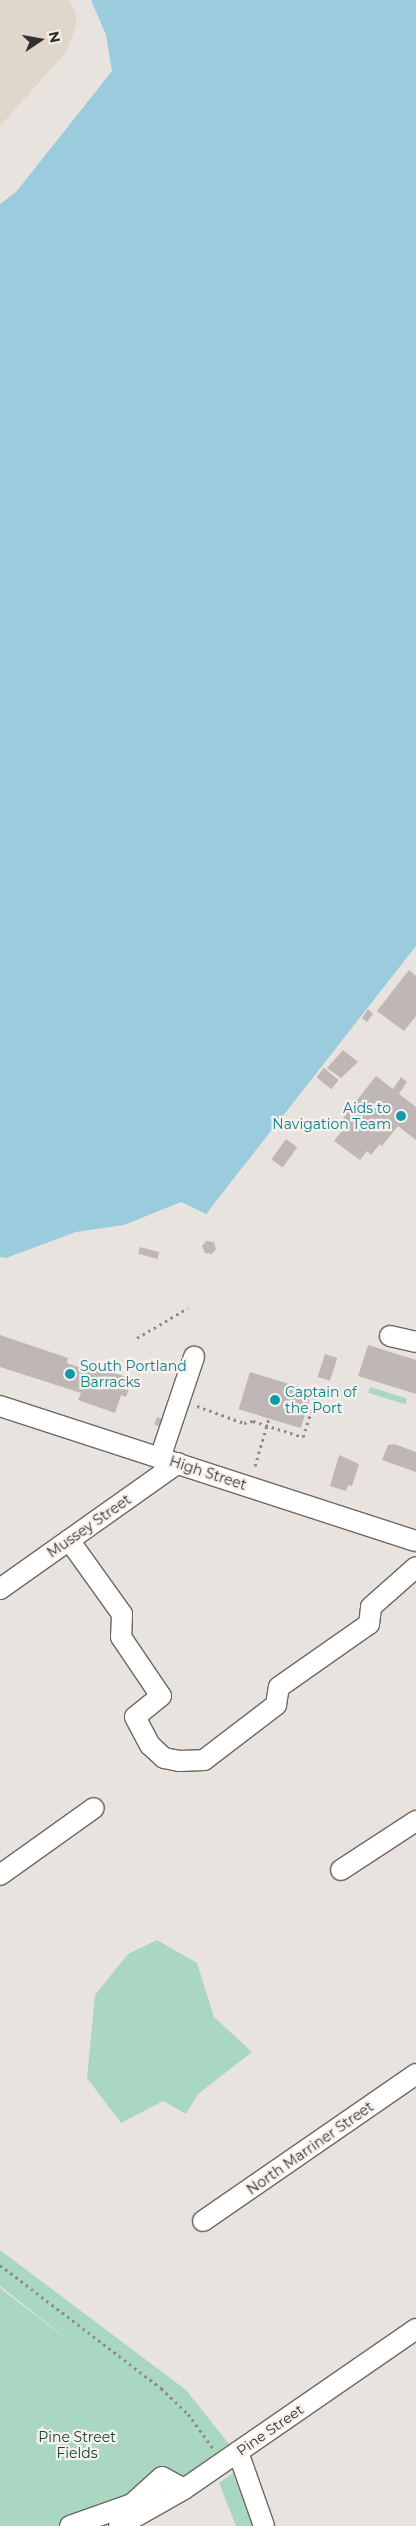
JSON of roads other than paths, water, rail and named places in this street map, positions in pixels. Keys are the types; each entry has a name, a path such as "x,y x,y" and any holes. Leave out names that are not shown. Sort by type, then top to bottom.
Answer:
{"street":[{"path":"390,1336 416,1342"},
{"path":"169,1460 194,1357"},
{"name":"High Street","path":"0,1406 416,1541"},
{"name":"Mussey Street","path":"0,1589 69,1540 169,1460"},
{"path":"69,1540 122,1614 121,1637 161,1696 135,1717 150,1745 164,1758 179,1761 204,1760 276,1705 279,1687 369,1624 371,1607 416,1567"},
{"path":"0,1875 94,1808"},
{"path":"341,1870 416,1821"},
{"name":"North Marriner Street","path":"203,2220 416,2074"},
{"name":"Pine Street","path":"119,2526 184,2489 416,2329"},
{"path":"238,2452 264,2526"},
{"path":"70,2526 132,2504 162,2477 184,2489"}],"water":[{"path":"80,0 416,0 416,1346 213,1205 201,1221 171,1214 89,1236 0,1268 0,142 79,50 87,18"}],"place":[{"name":"Aids to Navigation Team","path":"401,1116"},
{"name":"South Portland Barracks","path":"70,1374"},
{"name":"Captain of the Port","path":"275,1400"}],"park label":[{"name":"Pine Street Fields","path":"77,2446"}]}
